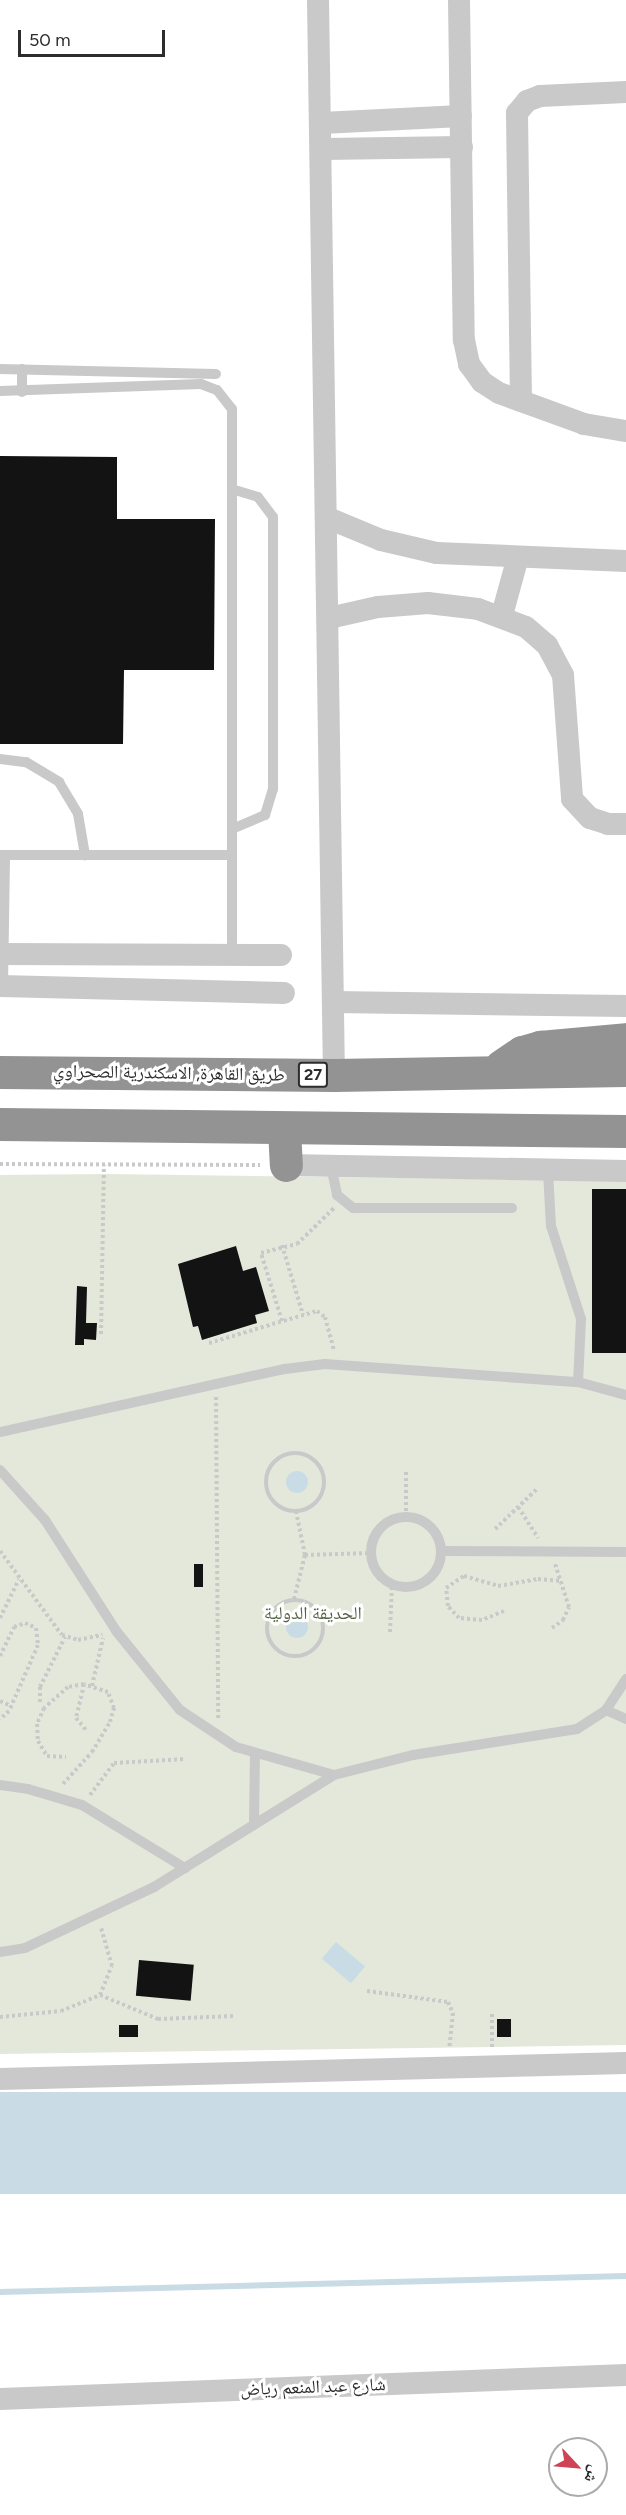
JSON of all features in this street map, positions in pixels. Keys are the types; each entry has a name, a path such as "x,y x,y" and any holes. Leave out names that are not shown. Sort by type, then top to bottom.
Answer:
{"highway":[{"path":"495,1070 522,1052 540,1047 626,1038"},
{"name":"طريق القاهرة, الاسكندرية الصحراوي","path":"0,1072 334,1075 495,1070 626,1070"},
{"path":"0,1124 284,1129 626,1131"},
{"path":"284,1129 285,1165"}],"street":[{"path":"318,0 323,149 334,1075"},
{"path":"459,0 465,352 482,382 521,401 598,428 626,431"},
{"path":"521,401 517,112 527,100 540,96 626,92"},
{"path":"322,123 461,116"},
{"path":"323,149 462,147"},
{"path":"328,518 409,548 518,557 626,561"},
{"path":"502,615 518,557"},
{"path":"329,618 378,607 420,604 453,605 502,615 537,635 563,675 568,708 568,781 576,806 598,822 626,824"},
{"path":"2,954 282,955"},
{"path":"2,986 284,993"},
{"path":"334,1002 626,1006"},
{"path":"285,1165 626,1171"},
{"path":"0,2079 626,2064"},
{"name":"شارع عبد المنعم رياض","path":"0,2399 626,2375"}],"lane":[{"path":"0,369 216,374"},
{"path":"22,369 22,392"},
{"path":"0,392 192,383 209,386 228,401 235,417 232,954"},
{"path":"232,829 265,815 273,796 273,517 258,497 235,490"},
{"path":"0,759 38,766 59,782 78,814 85,855"},
{"path":"2,986 2,855 232,855"},
{"path":"331,1166 340,1200 360,1210 512,1208"},
{"path":"548,1171 551,1226 580,1319 578,1382"},
{"path":"0,1432 285,1369 337,1364 578,1382 626,1395"},
{"path":"0,1470 45,1520 117,1632 164,1694 218,1738 255,1755 334,1776"},
{"path":"406,1516 417,1518 435,1531 441,1551 431,1577 405,1587 392,1584 374,1566 371,1554 377,1532 394,1518 406,1516"},
{"path":"441,1551 626,1552"},
{"path":"0,1952 25,1948 98,1915 185,1869 254,1823 334,1776 413,1755 563,1732 590,1722 606,1710 626,1679"},
{"path":"606,1710 626,1719"},
{"path":"254,1823 255,1755"},
{"path":"0,1785 52,1795 82,1805 123,1827 185,1869"}],"path":[{"path":"0,1164 285,1165"},
{"path":"100,1334 104,1165"},
{"path":"282,1321 260,1257 267,1249 301,1241 340,1200"},
{"path":"282,1245 303,1315"},
{"path":"209,1342 317,1311 324,1314 337,1364"},
{"path":"215,1384 218,1738"},
{"path":"300,1452 320,1466 324,1490 318,1500 297,1511 274,1502 266,1480 277,1459 300,1452"},
{"path":"406,1473 406,1516"},
{"path":"495,1528 538,1488"},
{"path":"294,1599 304,1555 297,1511"},
{"path":"0,1551 65,1637 78,1640 117,1632"},
{"path":"304,1555 371,1554"},
{"path":"504,1611 491,1619 459,1618 448,1606 446,1588 464,1576 498,1586 538,1579 562,1581"},
{"path":"0,1618 19,1579"},
{"path":"390,1632 392,1584"},
{"path":"294,1599 316,1607 324,1629 313,1650 290,1656 271,1643 267,1620 282,1602 294,1599"},
{"path":"0,1656 14,1627 25,1623 36,1628 38,1646 10,1706 0,1719"},
{"path":"92,1686 104,1635"},
{"path":"40,1702 40,1687 65,1637"},
{"path":"84,1684 76,1718 87,1731"},
{"path":"52,1795 92,1752 113,1714 111,1696 84,1684 68,1687 55,1696 37,1724 38,1741 44,1753 53,1759 66,1757"},
{"path":"0,1701 10,1706"},
{"path":"82,1805 114,1763 186,1759"},
{"path":"98,1915 112,1965 100,1995"},
{"path":"367,1991 451,2005 446,2067"},
{"path":"0,2017 61,2011 100,1995 158,2019 234,2016"},
{"path":"492,2013 493,2067"}],"green space":[{"name":"الحديقة الدولية","path":"107,1174 626,1181 626,2045 0,2054 0,1175"}],"water":[{"path":"297,1471 305,1474 308,1482 305,1490 297,1493 289,1490 286,1482 289,1474"},
{"path":"297,1616 305,1619 308,1627 305,1635 297,1638 289,1635 286,1627 289,1619"},
{"path":"336,1942 365,1966 351,1983 322,1959"},
{"path":"0,2092 626,2092 626,2194 0,2194"}],"building":[{"path":"0,456 117,457 117,519 215,519 214,670 124,670 123,744 0,744"},
{"path":"592,1189 626,1189 626,1353 592,1353"},
{"path":"236,1246 243,1271 256,1267 269,1311 255,1315 257,1323 202,1340 198,1326 193,1327 178,1264"},
{"path":"77,1286 87,1287 86,1323 97,1323 96,1340 84,1339 84,1345 75,1345"},
{"path":"194,1564 203,1564 203,1587 194,1587"},
{"path":"139,1960 194,1965 191,2001 136,1996"},
{"path":"497,2019 511,2019 511,2037 497,2037"},
{"path":"119,2025 138,2025 138,2037 119,2037"}],"waterway":[{"path":"0,2292 626,2276"}]}
